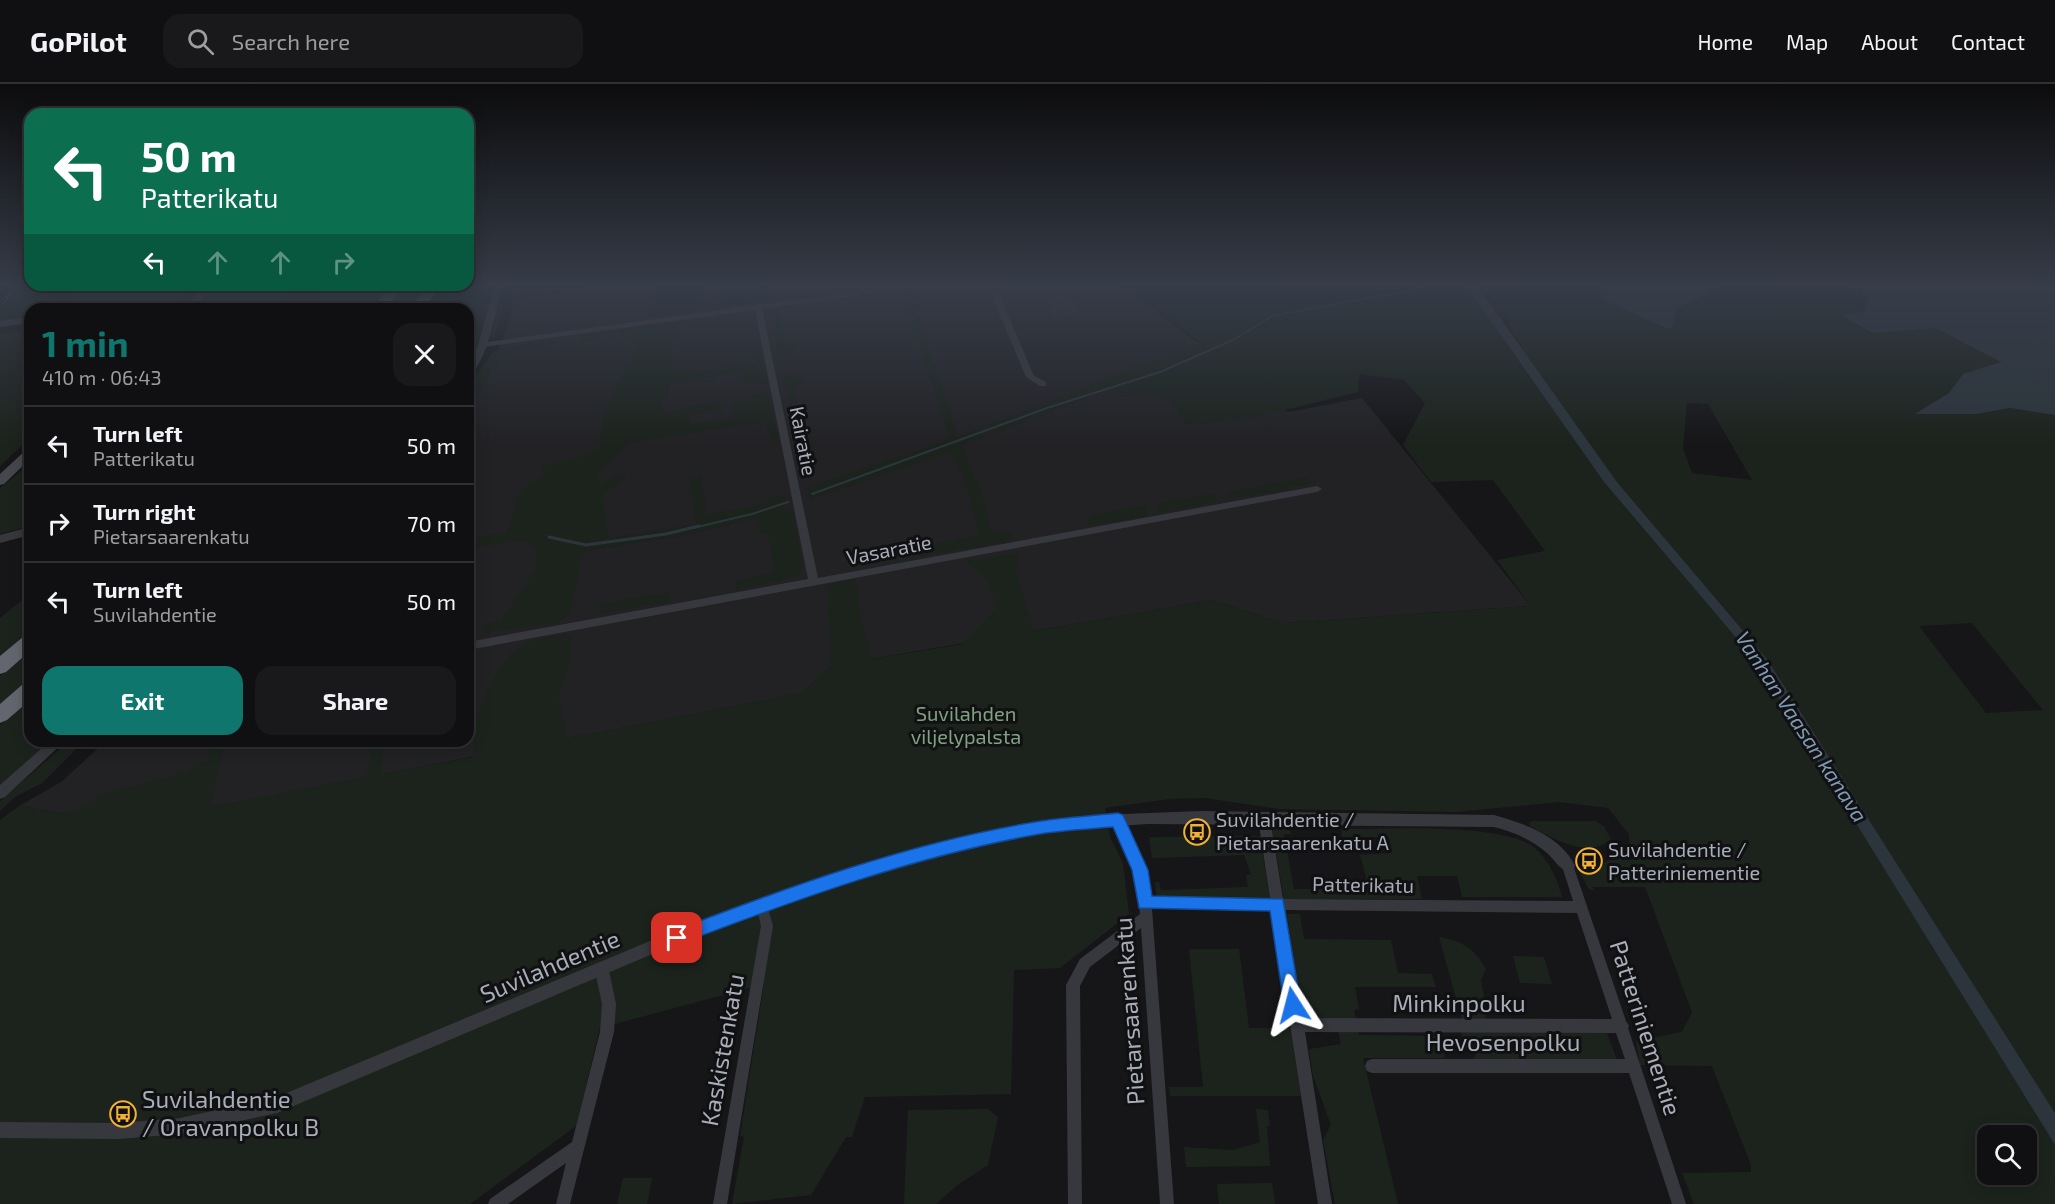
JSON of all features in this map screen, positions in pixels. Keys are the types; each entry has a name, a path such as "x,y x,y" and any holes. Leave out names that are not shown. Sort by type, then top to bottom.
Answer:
{"highway":[{"path":"0,667 24,646"},
{"path":"0,716 24,694"}],"main road":[{"path":"0,481 24,459"}],"street":[{"path":"474,362 484,339"},
{"path":"483,345 524,339"},
{"name":"Kairatie","path":"765,339 814,583"},
{"path":"1014,339 1030,378 1043,384"},
{"name":"Vasaratie","path":"474,645 1317,489"},
{"path":"0,539 24,533"},
{"path":"0,793 52,747"},
{"path":"1264,818 1325,1204"},
{"name":"Suvilahdentie","path":"0,1130 118,1131 180,1126 250,1113 322,1088 602,971 698,928 924,853 1041,827 1118,820 1264,818 1494,821 1521,828 1548,843 1568,866"},
{"name":"Pietarsaarenkatu","path":"1118,820 1140,870 1146,910 1167,1204"},
{"name":"Patteriniementie","path":"1568,866 1679,1204"},
{"name":"Patterikatu","path":"1146,910 1277,904 1581,907"},
{"name":"Kaskistenkatu","path":"720,1204 767,926 762,905"},
{"path":"1075,1204 1073,985 1085,963 1146,910"},
{"path":"563,1204 607,1032 609,1004 602,971"},
{"name":"Minkinpolku","path":"1296,1025 1622,1026"},
{"name":"Hevosenpolku","path":"1372,1066 1634,1066"},
{"path":"495,1204 578,1146"}],"shaded area":[{"path":"502,339 1193,339 1288,412 1362,398 1531,606 1282,623 1212,600 831,666 803,693 175,814 68,814 19,806 61,782 99,747 474,747 474,391 494,363"}],"green space":[{"path":"0,339 24,339 24,444 0,466"},
{"path":"474,339 479,339 474,350"},
{"path":"578,339 595,339 578,342"},
{"path":"632,339 675,339 672,346 673,370 677,374 755,364 754,354 760,353 767,384 744,384 742,372 669,384 668,395 660,401 665,413 709,403 725,406 722,409 688,415 690,424 732,418 731,405 746,401 747,396 767,391 779,442 771,442 766,422 628,443 598,474 599,483 626,475 625,479 602,495 609,538 696,524 690,478 701,476 707,514 754,507 778,496 787,496 783,512 792,509 803,565 799,576 736,590 736,581 775,572 768,534 761,534 759,518 682,536 581,552 577,583 569,615 556,624 485,633 483,631 485,624 503,621 503,616 536,570 536,547 525,541 474,547 474,538 506,532 520,494 532,482 543,476 543,466 599,452 600,435 607,406 640,341"},
{"path":"775,339 785,339 786,344 795,343 796,349 779,356"},
{"path":"917,339 926,339 958,435 980,429 984,437 962,445 981,493 991,530 998,534 1011,531 1013,537 1007,542 921,556 918,547 976,536 978,533 969,496 953,452 810,500 807,488 950,439"},
{"name":"Suvilahden viljelypalsta","path":"1195,339 1504,339 1604,482 1755,660 2055,1145 2055,1204 1694,1204 1682,1173 1751,1172 1751,1165 1712,1066 1640,1065 1636,1041 1682,1032 1692,1012 1645,887 1593,887 1594,891 1588,888 1574,861 1605,865 1604,863 1630,849 1629,834 1608,808 1559,802 1456,812 1279,809 1205,798 1169,799 1105,808 1110,837 1123,863 1129,914 1060,968 1014,970 1011,1094 865,1097 852,1137 846,1137 811,1195 732,1204 744,1137 740,1136 764,984 600,1028 576,1126 470,1204 0,1204 0,820 19,806 68,814 110,791 167,778 207,762 211,747 225,747 210,807 367,777 371,747 383,747 381,774 473,757 480,710 491,681 500,668 527,643 571,633 571,662 558,696 568,738 803,693 831,666 828,584 855,579 860,603 858,604 872,659 962,644 998,607 988,582 966,561 1017,553 1016,573 1034,631 1212,600 1282,623 1531,606 1497,560 1545,551 1493,480 1431,482 1403,445 1425,403 1404,380 1359,374 1358,392 1253,418 1185,424 1170,400 1107,390 991,435 988,425 1200,343"},
{"path":"1516,339 2011,339 2055,359 2055,1113 1767,659 1617,482","holes":["1687,403 1708,404 1752,480 1692,473 1683,448","1972,623 2043,710 1986,713 1919,626"]},
{"path":"552,340 559,344 511,350 502,357 474,395 474,378 494,351"},
{"path":"782,374 800,377 804,383 793,387 797,405 790,406"},
{"path":"798,415 803,434 810,433 812,447 806,449 804,455 799,457 791,418"},
{"path":"24,469 24,528 0,534 0,488"},
{"path":"1307,477 1308,484 1302,486 1290,486 1287,490 1228,499 1227,492"},
{"path":"1214,494 1217,499 1212,503 1165,512 1160,511 1156,503"},
{"path":"1146,505 1148,516 1090,526 1086,522 1092,515"},
{"path":"669,592 670,602 600,614 599,604"},
{"path":"24,599 24,635 0,656 0,618"},
{"path":"24,655 24,684 0,705 0,676"},
{"path":"24,704 24,747 43,747 0,786 0,725"},
{"path":"62,747 78,747 42,783 15,797 0,811 0,801"},
{"path":"1595,821 1604,826 1611,839 1592,848 1570,845 1530,826 1529,822"},
{"path":"1285,825 1292,834 1284,834 1294,889 1361,889 1366,877 1360,855 1392,853 1389,837 1342,837 1341,829 1413,828 1473,831 1500,834 1522,840 1536,849 1545,859 1562,897 1462,897 1457,876 1417,876 1422,899 1284,899 1272,829"},
{"path":"1260,836 1270,900 1157,899 1155,882 1159,882 1161,890 1248,887 1246,875 1251,875 1244,855 1152,858 1149,837"},
{"path":"1287,914 1300,914 1304,939 1391,940 1398,973 1432,974 1436,987 1355,987 1359,1009 1354,1010 1359,1035 1440,1036 1445,1058 1363,1058 1398,1204 1335,1204 1323,1140 1331,1125 1313,1076 1309,1049 1341,1044 1335,1018 1303,1018"},
{"path":"1439,937 1467,947 1486,969 1481,980 1487,1014 1483,1020 1462,1019"},
{"path":"1189,949 1239,949 1249,1028 1290,1028 1301,1096 1170,1096 1169,1087 1203,1087"},
{"path":"1513,956 1544,957 1552,984 1520,983"},
{"path":"1461,1032 1607,1033 1618,1063 1473,1062 1476,1052 1474,1045 1464,1042"},
{"path":"988,1109 998,1117 988,1165 956,1186 936,1204 904,1204 908,1110"},
{"path":"1256,1109 1268,1110 1270,1166 1186,1167 1184,1147 1233,1150 1260,1142"},
{"path":"623,1178 652,1178 647,1204 617,1204"},
{"path":"1272,1183 1275,1204 1219,1204 1217,1184"}],"water":[{"name":"Vanhan Vaasan kanava","path":"1504,339 1515,339 1617,482 1767,659 2055,1113 2055,1145 1755,660 1604,482"},
{"path":"1958,339 2055,339 2055,415 2010,408 1976,414 1915,414 1949,393 1963,374 2001,362"}],"waterway":[{"path":"812,494 1047,408 1160,372 1234,339"},
{"path":"693,528 752,514 788,502"},
{"path":"549,537 586,545 666,534 699,526"}],"place":[{"name":"Suvilahdentie / Pietarsaarenkatu A","path":"1197,832"},
{"name":"Suvilahdentie / Patteriniementie","path":"1589,861"},
{"name":"Suvilahdentie / Oravanpolku B","path":"123,1114"}],"route":[{"path":"677,938 762,905 924,853 1041,827 1118,820 1140,870 1145,903 1277,904 1293,1005"}]}
